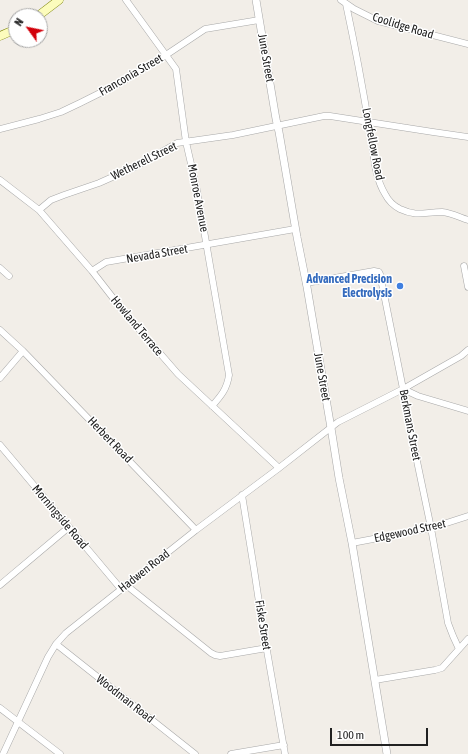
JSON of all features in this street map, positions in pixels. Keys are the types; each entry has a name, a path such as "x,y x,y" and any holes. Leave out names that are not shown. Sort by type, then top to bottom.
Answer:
{"main road":[{"path":"48,8 59,0"}],"street":[{"name":"Monroe Avenue","path":"126,0 176,69 186,142 207,244 229,375 228,384 212,406"},
{"name":"June Street","path":"256,0 339,478 352,543 387,754"},
{"name":"Coolidge Road","path":"344,2 354,9 378,21 468,44"},
{"name":"Longfellow Road","path":"344,2 360,71 377,174 385,195 399,208 418,214 441,212 453,214 468,220"},
{"name":"Franconia Street","path":"0,130 61,112 80,103 120,83 205,29 259,20"},
{"name":"Wetherell Street","path":"39,210 51,200 64,194 98,183 135,167 177,143 233,135 330,116 468,137"},
{"name":"Howland Terrace","path":"0,180 39,210 178,374 279,468"},
{"name":"Nevada Street","path":"92,271 106,262 295,229"},
{"path":"464,266 468,286"},
{"path":"0,268 9,276"},
{"name":"Berkmans Street","path":"306,283 374,271 379,272 381,276 448,622 459,649"},
{"name":"Herbert Road","path":"0,330 23,351 196,530"},
{"name":"Hadwen Road","path":"3,754 48,657 56,644 66,633 196,530 338,422 403,389 461,356 468,350"},
{"path":"0,378 23,351"},
{"path":"403,389 418,396 468,411"},
{"name":"Morningside Road","path":"0,445 69,527 123,587 215,655 220,656 267,648"},
{"name":"Fiske Street","path":"242,495 285,754"},
{"name":"Edgewood Street","path":"352,543 431,528 468,516"},
{"path":"0,585 69,527"},
{"path":"375,680 442,668 468,639"},
{"name":"Woodman Road","path":"56,644 195,754"},
{"path":"0,708 60,754"},
{"path":"231,754 284,745"}],"place":[{"name":"Advanced Precision Electrolysis","path":"400,286"}]}
